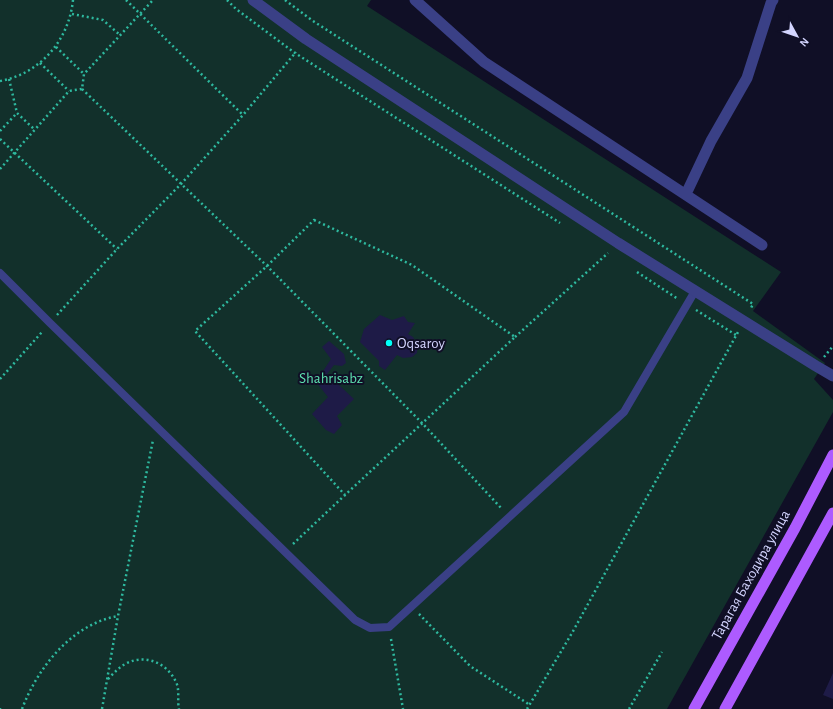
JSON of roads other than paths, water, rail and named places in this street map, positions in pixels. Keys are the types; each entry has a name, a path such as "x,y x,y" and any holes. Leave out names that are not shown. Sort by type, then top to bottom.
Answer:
{"main road":[{"name":"Тарагая Баходира улица","path":"694,709 795,528 833,455"},
{"path":"725,709 833,513"}],"street":[{"path":"253,0 306,39 618,243 833,376"},
{"path":"415,0 484,62 762,244"},
{"path":"686,194 711,141 747,78 773,0"}],"lane":[{"path":"0,273 355,620 370,628 389,628 624,412 695,291"}],"place":[{"name":"Oqsaroy","path":"389,343"}],"park label":[{"name":"Shahrisabz","path":"331,378"}]}
